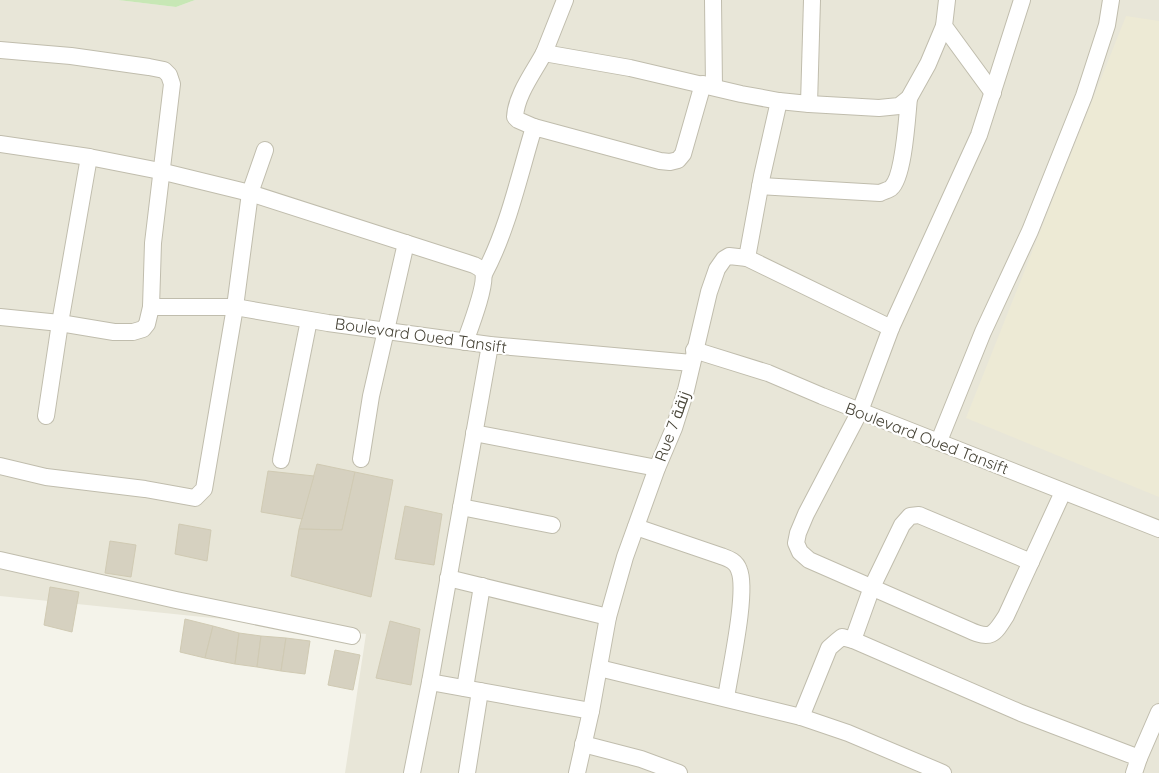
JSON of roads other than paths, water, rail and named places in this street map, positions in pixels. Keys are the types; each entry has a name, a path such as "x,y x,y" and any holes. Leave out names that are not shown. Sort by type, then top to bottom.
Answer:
{"street":[{"path":"565,0 544,53 522,94 515,111 515,117 534,127 644,157 670,162 678,160 683,154 709,85 713,0"},
{"path":"810,104 812,0"},
{"path":"760,186 880,193 891,188 898,178 902,160 909,98 928,64 944,26 947,0"},
{"path":"1022,0 979,135 891,328 860,411 806,514 796,543 800,552 809,560 969,630 981,635 989,635 996,632 1006,616 1063,492"},
{"path":"939,442 984,332 1030,231 1084,96 1107,25 1111,0"},
{"path":"944,26 993,93"},
{"path":"0,50 72,56 164,70 169,75 172,84 160,171 153,244 151,307 147,324 143,329 133,332 114,332 60,323 0,317"},
{"path":"544,53 709,85 741,94 779,101 879,108 898,106 909,98"},
{"path":"779,101 760,186 747,258 891,328"},
{"path":"465,342 482,288 484,274 510,209 534,127"},
{"path":"0,144 89,157 160,171 250,193 474,265 481,269 484,274"},
{"path":"0,466 46,476 145,488 195,498 204,489 235,307 250,193 264,150"},
{"path":"46,416 89,157"},
{"path":"362,459 371,396 406,243"},
{"name":"Rue 7 زنقة","path":"577,773 591,711 608,617 636,527 657,468 674,428 709,292 717,268 724,259 729,256 747,258"},
{"name":"Boulevard Oued Tansift","path":"151,307 235,307 309,320 490,345 693,356 768,373 1063,492 1159,528"},
{"path":"282,460 309,320"},
{"path":"412,773 490,345"},
{"path":"474,432 657,468"},
{"path":"461,507 552,525"},
{"path":"853,640 872,587 887,554 902,524 910,516 919,515 1031,562"},
{"path":"636,527 732,560 738,568 742,582 726,698"},
{"path":"0,560 185,602 352,636"},
{"path":"448,578 608,617"},
{"path":"467,773 472,689 482,586"},
{"path":"801,717 830,648 842,638 853,640 1137,766 1159,712"},
{"path":"599,668 801,717 943,773"},
{"path":"430,682 591,711"},
{"path":"583,744 641,759 679,773"}]}
